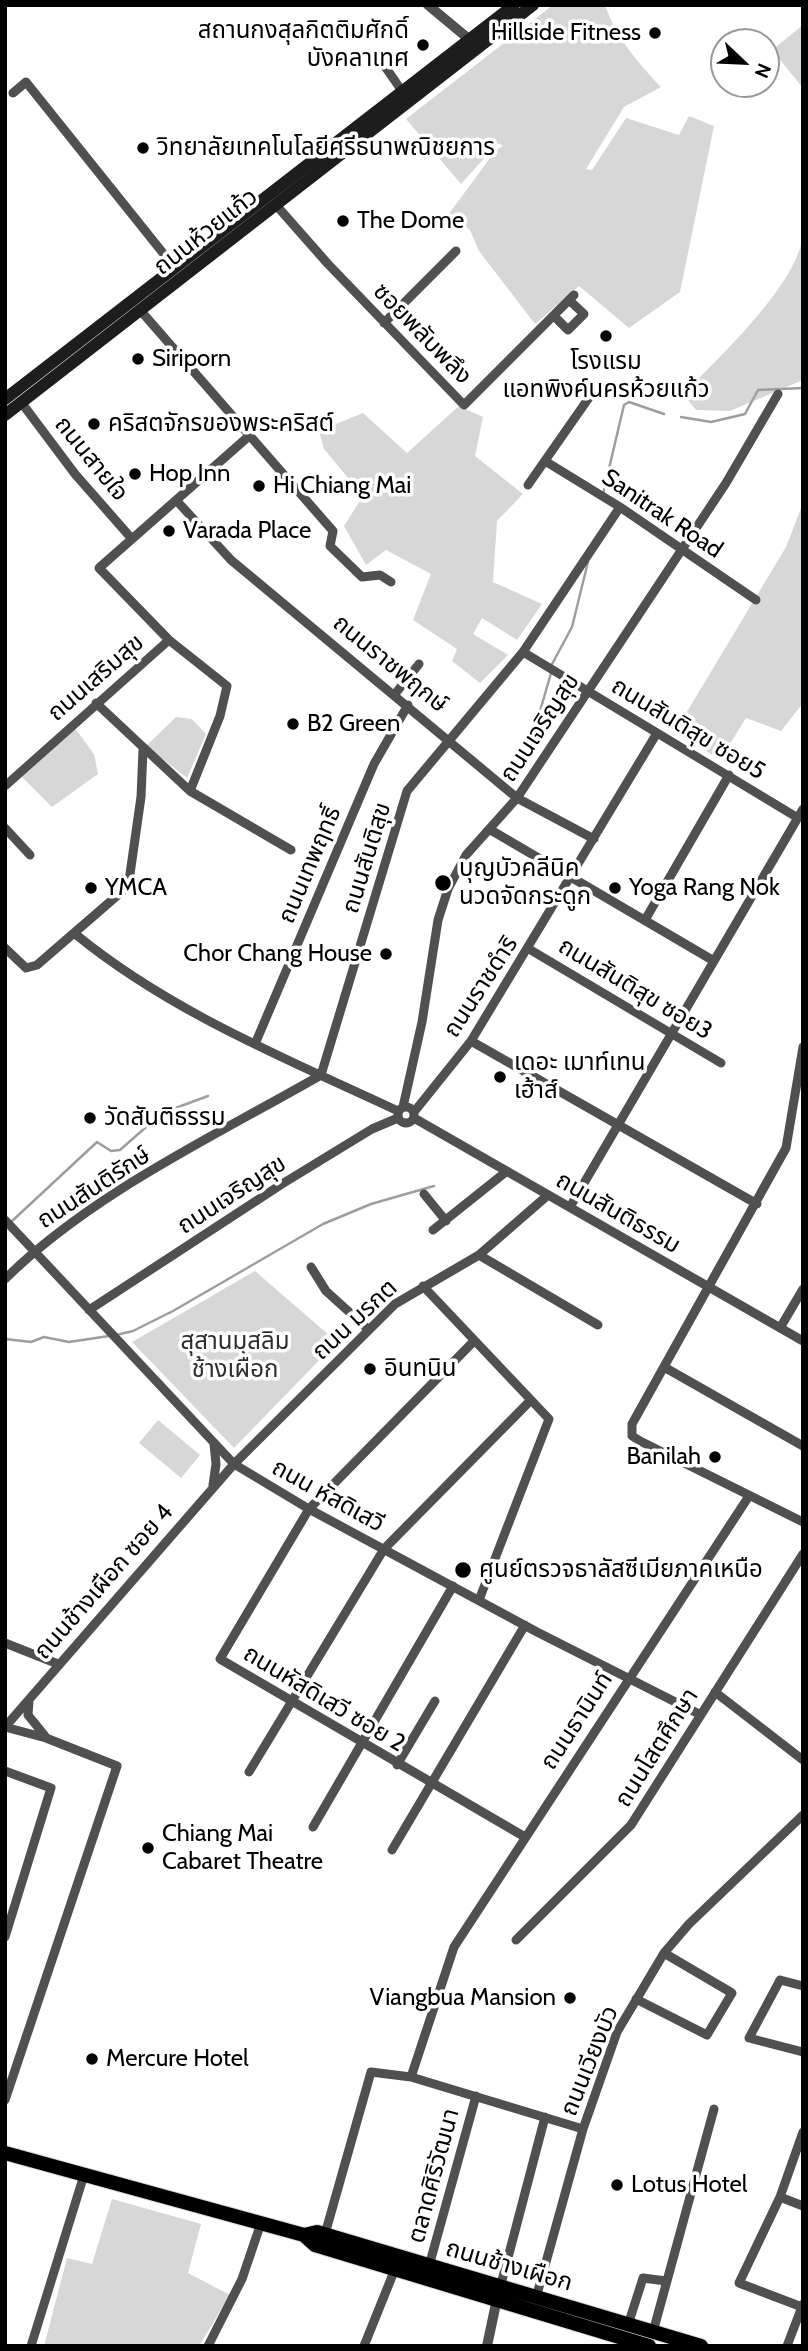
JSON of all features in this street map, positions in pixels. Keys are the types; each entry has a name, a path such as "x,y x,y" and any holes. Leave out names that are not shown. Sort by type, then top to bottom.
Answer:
{"main road":[{"name":"ถนนห้วยแก้ว","path":"5,399 275,205 474,42 514,5"},
{"name":"ถนนห้วยแก้ว","path":"5,415 137,306 175,268 402,91 533,5"},
{"name":"ถนนช้างเผือก","path":"5,2153 304,2235 317,2232 325,2234 429,2266 498,2294 536,2298 628,2325 651,2339"},
{"name":"ถนนช้างเผือก","path":"304,2235 315,2245 395,2269 498,2294 651,2339 701,2346"}],"street":[{"path":"428,5 474,42"},
{"path":"377,55 402,91"},
{"path":"13,93 26,82 175,268"},
{"name":"ซอยพลับพลึง","path":"275,205 464,405 572,298 584,314 568,330 554,316"},
{"path":"384,323 456,251"},
{"path":"137,306 333,531 330,546 362,577 380,575 391,582"},
{"path":"528,485 595,389"},
{"name":"ถนนเจริญสุข","path":"89,1310 282,1184 400,1112 422,1022 438,920 448,889 466,855 517,798 726,483 778,394"},
{"name":"ถนนสายใจ","path":"22,402 75,474 132,539"},
{"path":"132,539 249,436"},
{"name":"Sanitrak Road","path":"545,461 620,507 756,600"},
{"name":"ถนนราชพฤกษ์","path":"176,500 231,560 452,741 517,798 594,839"},
{"name":"ถนนสันติสุข","path":"321,1075 407,792 452,741 523,652 620,507"},
{"name":"ถนนเสริมสุข","path":"5,786 169,640 99,568 132,539"},
{"path":"169,640 227,686 220,716 190,791"},
{"name":"ถนนสันติสุข ซอย5","path":"523,652 657,733 800,814"},
{"path":"395,694 419,664"},
{"path":"96,704 190,791 291,850"},
{"name":"ถนนเทพฤทธิ์","path":"255,1044 374,764 408,705"},
{"name":"ถนนราชดำริ","path":"414,1115 471,1041 657,733"},
{"path":"5,948 26,968 37,965 130,881 141,797 143,750"},
{"path":"645,920 729,775"},
{"path":"570,1208 800,814"},
{"path":"5,828 30,855"},
{"path":"489,829 714,961"},
{"path":"74,933 110,962 216,1026 400,1112 406,1123 414,1115"},
{"name":"ถนนสันติสุข ซอย3","path":"529,948 720,1063"},
{"path":"471,1041 619,1123 757,1205"},
{"path":"803,1047 786,1149 632,1424 632,1436 803,1522"},
{"name":"ถนนสันติรักษ์","path":"5,1279 34,1250 88,1210 321,1075"},
{"name":"ถนนสันติธรรม","path":"400,1112 410,1107 414,1115 507,1171 803,1341"},
{"path":"433,1230 507,1171"},
{"path":"424,1194 446,1221"},
{"name":"ถนน มรกต","path":"234,1464 395,1304 479,1255 548,1195"},
{"name":"ถนน หัสดิเสวี","path":"5,1220 234,1464 309,1508 525,1625 701,1715"},
{"path":"479,1255 598,1325"},
{"path":"311,1267 326,1291 369,1330"},
{"path":"424,1286 549,1419 479,1600"},
{"path":"780,1328 803,1289"},
{"path":"309,1508 474,1341"},
{"path":"664,1367 803,1446"},
{"path":"249,1772 384,1549 530,1401"},
{"path":"213,1487 216,1464 214,1443"},
{"name":"ถนนช้างเผือก ซอย 4","path":"5,1727 234,1464"},
{"name":"ถนนธานินท์","path":"411,2077 454,1947 749,1496"},
{"name":"ถนนหัสดิเสวี ซอย 2","path":"309,1508 219,1659 430,1785 525,1838"},
{"name":"ถนนโสตศึกษา","path":"516,1940 631,1825 803,1554"},
{"path":"313,1827 453,1586"},
{"path":"392,1850 525,1625"},
{"path":"5,1643 58,1664"},
{"path":"715,1692 803,1760"},
{"path":"30,1696 28,1715 46,1738"},
{"path":"397,1765 435,1702"},
{"path":"5,1727 46,1738 117,1766 5,2100"},
{"path":"5,1771 51,1788 5,1937"},
{"name":"ถนนเวียงบัว","path":"536,2298 583,2129 617,2032 664,1953 689,1924 803,1815"},
{"path":"636,1999 707,2035 732,1993 664,1953"},
{"path":"803,1986 780,1980 748,2038 803,2052"},
{"path":"325,2234 371,2072 411,2077 583,2129"},
{"name":"ตลาดศิริวัฒนา","path":"429,2266 476,2096"},
{"path":"651,2339 714,2109"},
{"path":"486,2346 545,2117"},
{"path":"787,2346 802,2305 740,2284 780,2197 803,2132"},
{"path":"31,2346 84,2175"},
{"path":"780,2197 803,2206"},
{"path":"208,2346 242,2279 261,2224"},
{"path":"364,2346 395,2269"},
{"path":"628,2325 643,2278 666,2281"}],"green space":[{"path":"553,5 605,5 628,49 661,87 624,107 586,169 592,170 626,118 679,135 689,116 714,126 680,292 629,328 579,286 535,324 479,251 470,230 448,215 496,150 503,146 498,143 461,184 406,119"},
{"path":"803,25 803,88 780,60 780,44"},
{"path":"803,233 803,380 730,411 696,410 683,394 735,341 773,296 799,252"},
{"path":"459,406 483,417 475,456 523,494 497,521 493,582 542,604 517,640 482,618 473,634 508,655 480,683 452,661 457,649 413,620 431,574 386,550 366,565 344,526 363,496 324,449 319,431 363,413 407,453"},
{"path":"803,503 803,703 781,731 746,718 720,760 694,743 697,729 682,720 786,547"},
{"path":"176,717 192,719 206,734 187,778 146,746"},
{"path":"75,728 94,754 98,774 52,807 22,777"},
{"name":"สุสานมุสลิม ช้างเผือก","path":"255,1271 337,1342 234,1448 132,1342"},
{"path":"158,1420 200,1455 181,1478 139,1443"},
{"path":"112,2199 201,2224 188,2273 230,2295 199,2346 44,2346 67,2258 92,2264"}],"waterway":[{"path":"681,417 711,422 745,414 758,390 803,388"},
{"path":"603,494 624,405 629,402 664,414"},
{"path":"551,666 572,627 588,562"},
{"path":"504,775 532,739 551,673"},
{"path":"11,1222 97,1142 111,1151 120,1150 162,1113 208,1096"},
{"path":"116,1335 133,1331 173,1311 323,1224 371,1204 434,1186"},
{"path":"5,1339 31,1342 44,1337 69,1342 109,1336"}],"place":[{"name":"Hillside Fitness","path":"655,33"},
{"name":"สถานกงสุลกิตติมศักดิ์ บังคลาเทศ","path":"423,45"},
{"name":"วิทยาลัยเทคโนโลยีศรีธนาพณิชยการ","path":"143,148"},
{"name":"The Dome","path":"343,221"},
{"name":"โรงแรม แอทพิงค์นครห้วยแก้ว","path":"606,336"},
{"name":"Siriporn","path":"138,359"},
{"name":"คริสตจักรของพระคริสต์","path":"94,424"},
{"name":"Hop Inn","path":"135,474"},
{"name":"Hi Chiang Mai","path":"259,486"},
{"name":"Varada Place","path":"169,531"},
{"name":"B2 Green","path":"293,724"},
{"name":"บุญบัวคลีนิค นวดจัดกระดูก","path":"443,883"},
{"name":"YMCA","path":"91,888"},
{"name":"Yoga Rang Nok","path":"615,888"},
{"name":"Chor Chang House","path":"386,954"},
{"name":"เดอะ เมาท์เทน เฮ้าส์","path":"500,1077"},
{"name":"วัดสันติธรรม","path":"90,1118"},
{"name":"อินทนิน","path":"370,1369"},
{"name":"Banilah","path":"715,1457"},
{"name":"ศูนย์ตรวจธาลัสซีเมียภาคเหนือ","path":"463,1570"},
{"name":"Chiang Mai Cabaret Theatre","path":"148,1848"},
{"name":"Viangbua Mansion","path":"570,1998"},
{"name":"Mercure Hotel","path":"92,2059"},
{"name":"Lotus Hotel","path":"617,2185"}]}
